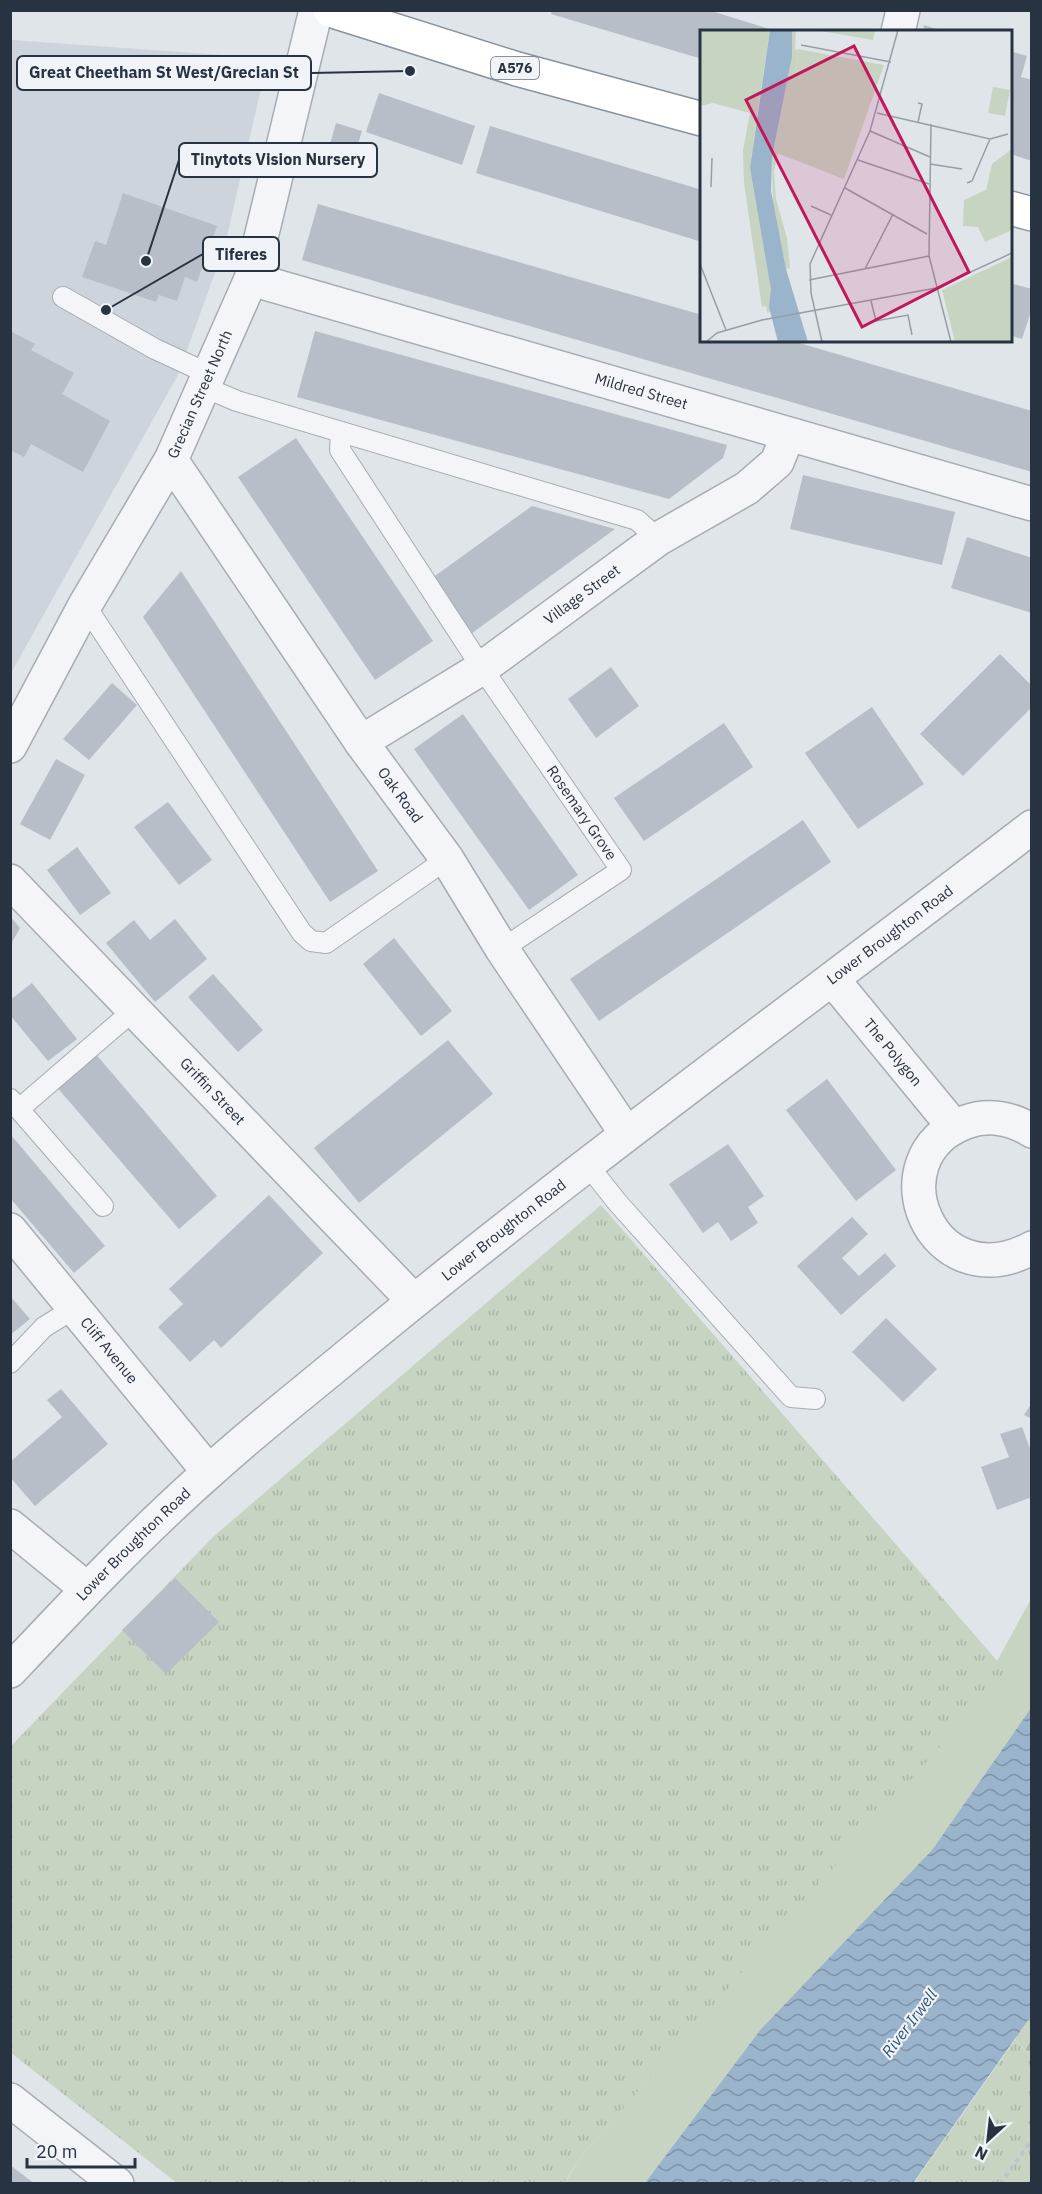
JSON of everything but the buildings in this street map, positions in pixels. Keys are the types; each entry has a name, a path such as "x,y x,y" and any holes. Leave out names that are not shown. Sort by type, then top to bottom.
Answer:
{"highway":[{"name":"A576","path":"330,10 517,69 700,118"},
{"path":"1012,208 1032,214"}],"street":[{"name":"Grecian Street North","path":"10,746 85,604 171,460 251,279 316,10"},
{"path":"898,30 903,10"},
{"name":"Mildred Street","path":"251,279 1032,504"},
{"name":"Village Street","path":"361,742 482,668 658,540 747,488 777,462 788,435"},
{"name":"Oak Road","path":"171,460 361,742 447,859 502,949 626,1133"},
{"name":"Lower Broughton Road","path":"10,1671 87,1589 209,1472 414,1301 626,1133 834,980 1032,827"},
{"name":"Griffin Street","path":"10,881 414,1301"},
{"name":"The Polygon","path":"834,980 954,1127"},
{"path":"1032,1131 1023,1125 1000,1118 976,1119 954,1127 936,1142 924,1162 918,1184 921,1208 931,1229 946,1246 967,1257 991,1261 1014,1257 1032,1248"},
{"name":"Cliff Avenue","path":"10,1230 209,1472"},
{"path":"10,1526 87,1589"},
{"path":"10,2100 117,2184"}],"lane":[{"path":"63,297 155,349 237,401 637,520 658,540"},
{"path":"341,432 340,450 482,668"},
{"path":"85,604 302,933 311,941 326,943 447,859"},
{"name":"Rosemary Grove","path":"482,668 621,870 502,949"},
{"path":"103,1206 15,1104 134,1010"},
{"path":"587,1164 617,1202 791,1397 815,1399"},
{"path":"10,1363 44,1327 75,1308"}],"path":[{"path":"1000,2184 1032,2140"}],"shaded area":[{"path":"11,40 268,58 225,245 178,375 11,673"}],"green space":[{"path":"601,1205 1006,1671 583,2154 564,2183 177,2183 11,2053 10,1747 214,1536"},
{"path":"1031,1599 1031,1708 932,1850 761,2029 645,2183 564,2184 583,2154 1005,1671 997,1661"},
{"path":"1031,2016 1031,2056 1015,2039"},
{"path":"1015,2040 1031,2056 1031,2183 913,2184"}],"water":[{"name":"River Irwell","path":"1031,1708 1031,2016 913,2183 645,2183 761,2029 932,1850"}],"place":[{"name":"Great Cheetham St West/Grecian St","path":"410,71"},
{"name":"Tinytots Vision Nursery","path":"146,261"},
{"name":"Tiferes","path":"106,310"}]}
